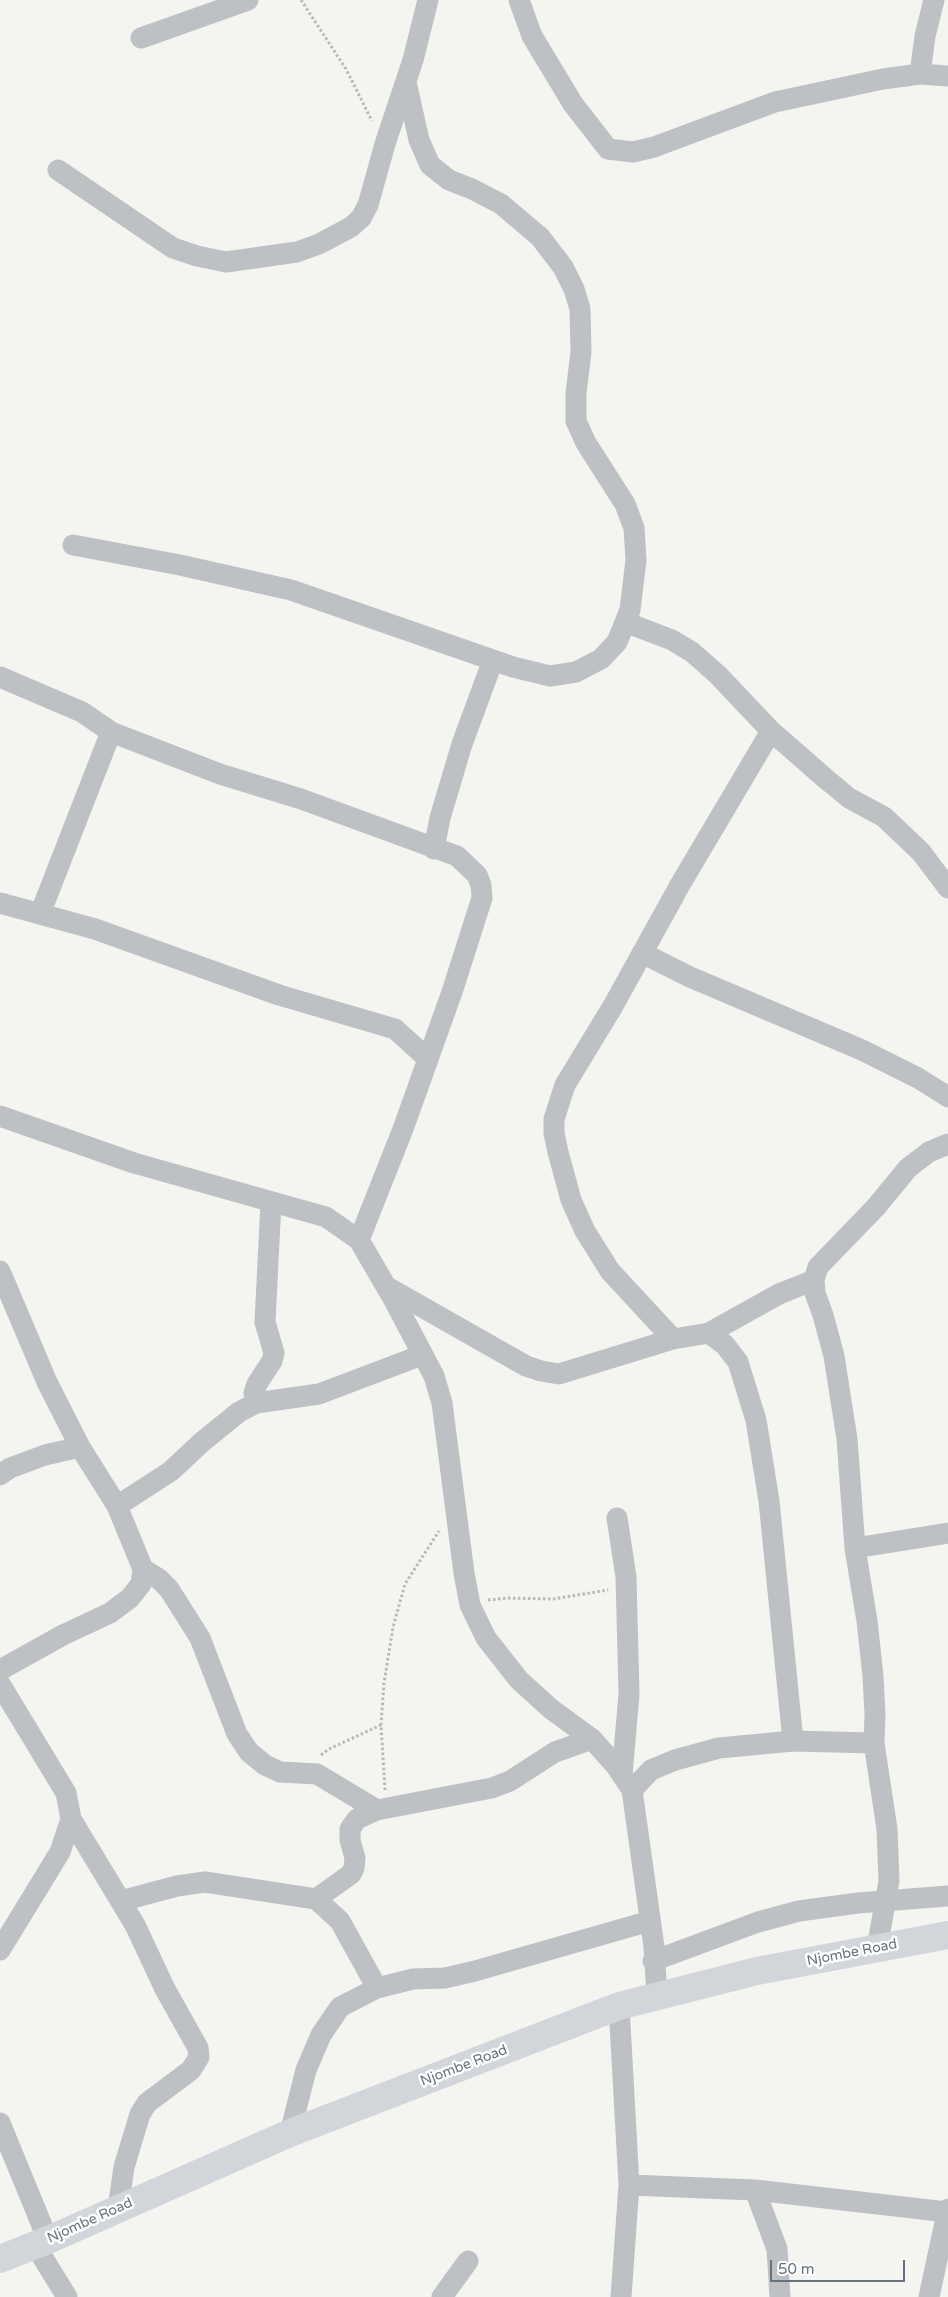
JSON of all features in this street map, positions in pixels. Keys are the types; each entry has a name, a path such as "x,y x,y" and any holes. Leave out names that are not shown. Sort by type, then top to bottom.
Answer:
{"highway":[{"name":"Njombe Road","path":"0,2259 42,2243 290,2133 619,2006 757,1971 948,1935"}],"street":[{"path":"141,38 248,0"},
{"path":"58,170 173,248 196,256 226,262 297,252 319,244 351,227 361,218 368,205 385,144 406,82 428,0"},
{"path":"519,0 532,36 573,104 608,149 633,152 654,147 775,102 883,79 920,74 948,76"},
{"path":"920,74 924,36 934,0"},
{"path":"73,545 180,565 291,590 493,660 550,676 576,672 601,659 617,642 630,610 636,560 634,528 625,504 586,444 576,421 576,393 581,352 580,309 574,289 563,266 540,237 501,204 449,180 430,165 419,140 406,82"},
{"path":"625,622 672,640 692,652 718,675 771,731 849,798 884,817 921,852 948,888"},
{"path":"434,849 440,818 462,744 493,660"},
{"path":"0,678 82,712 111,732 220,774 300,799 456,856 477,875 481,885 482,898 452,992 403,1129 359,1240"},
{"path":"673,1339 610,1271 585,1231 571,1200 554,1133 554,1119 565,1085 686,874 771,731"},
{"path":"40,914 111,732"},
{"path":"0,903 95,929 279,995 395,1029 427,1058"},
{"path":"642,953 690,977 862,1050 918,1078 948,1097"},
{"path":"0,1116 134,1164 326,1217 359,1240 434,1376 442,1403 464,1573 470,1605 486,1638 518,1680 551,1709 592,1739 627,1782"},
{"path":"877,1948 889,1882 887,1829 874,1742 875,1714 869,1639 855,1548 847,1439 834,1356 815,1292 814,1280 818,1267 876,1207 908,1168 929,1152 948,1144"},
{"path":"256,1403 254,1393 256,1384 272,1361 274,1353 265,1322 271,1202"},
{"path":"0,1271 48,1382 80,1447 117,1506 143,1569 141,1584 130,1598 110,1613 63,1635 0,1670"},
{"path":"386,1286 526,1366 541,1372 559,1374 673,1339 709,1333 779,1294 814,1280"},
{"path":"709,1333 725,1345 738,1362 756,1420 769,1501 793,1741"},
{"path":"117,1506 171,1470 239,1412 256,1403 319,1394 422,1356"},
{"path":"0,1475 10,1468 45,1455 80,1447"},
{"path":"617,1518 626,1587 630,1694 627,1782 650,1921 657,1996"},
{"path":"855,1548 948,1533"},
{"path":"143,1569 169,1589 200,1638 237,1734 249,1752 265,1765 280,1772 317,1774 382,1809"},
{"path":"0,1684 66,1793 70,1819 121,1901 165,1989 198,2048 199,2057 191,2070 147,2103 140,2114 124,2167 118,2209"},
{"path":"316,1899 351,1874 355,1858 350,1840 350,1829 357,1819 382,1809 492,1788 510,1780 555,1752 592,1739"},
{"path":"627,1782 675,1760 719,1748 793,1741 874,1742"},
{"path":"0,1950 60,1852 70,1819"},
{"path":"121,1901 177,1886 205,1882 316,1899 340,1921 377,1988"},
{"path":"653,1961 758,1922 799,1911 886,1900 948,1896"},
{"path":"290,2133 306,2070 321,2035 340,2008 377,1988 413,1979 445,1978 475,1971 650,1921"},
{"path":"619,2006 629,2186 621,2297"},
{"path":"0,2123 42,2243 67,2297"},
{"path":"629,2186 755,2190 948,2211 929,2297"},
{"path":"755,2190 777,2249 780,2297"},
{"path":"442,2297 468,2261"}],"path":[{"path":"301,0 346,69 385,144"},
{"path":"382,1809 381,1725 384,1683 393,1627 405,1584 456,1506"},
{"path":"470,1605 507,1598 553,1599 626,1587"},
{"path":"305,1772 319,1756 329,1749 381,1725"}]}
